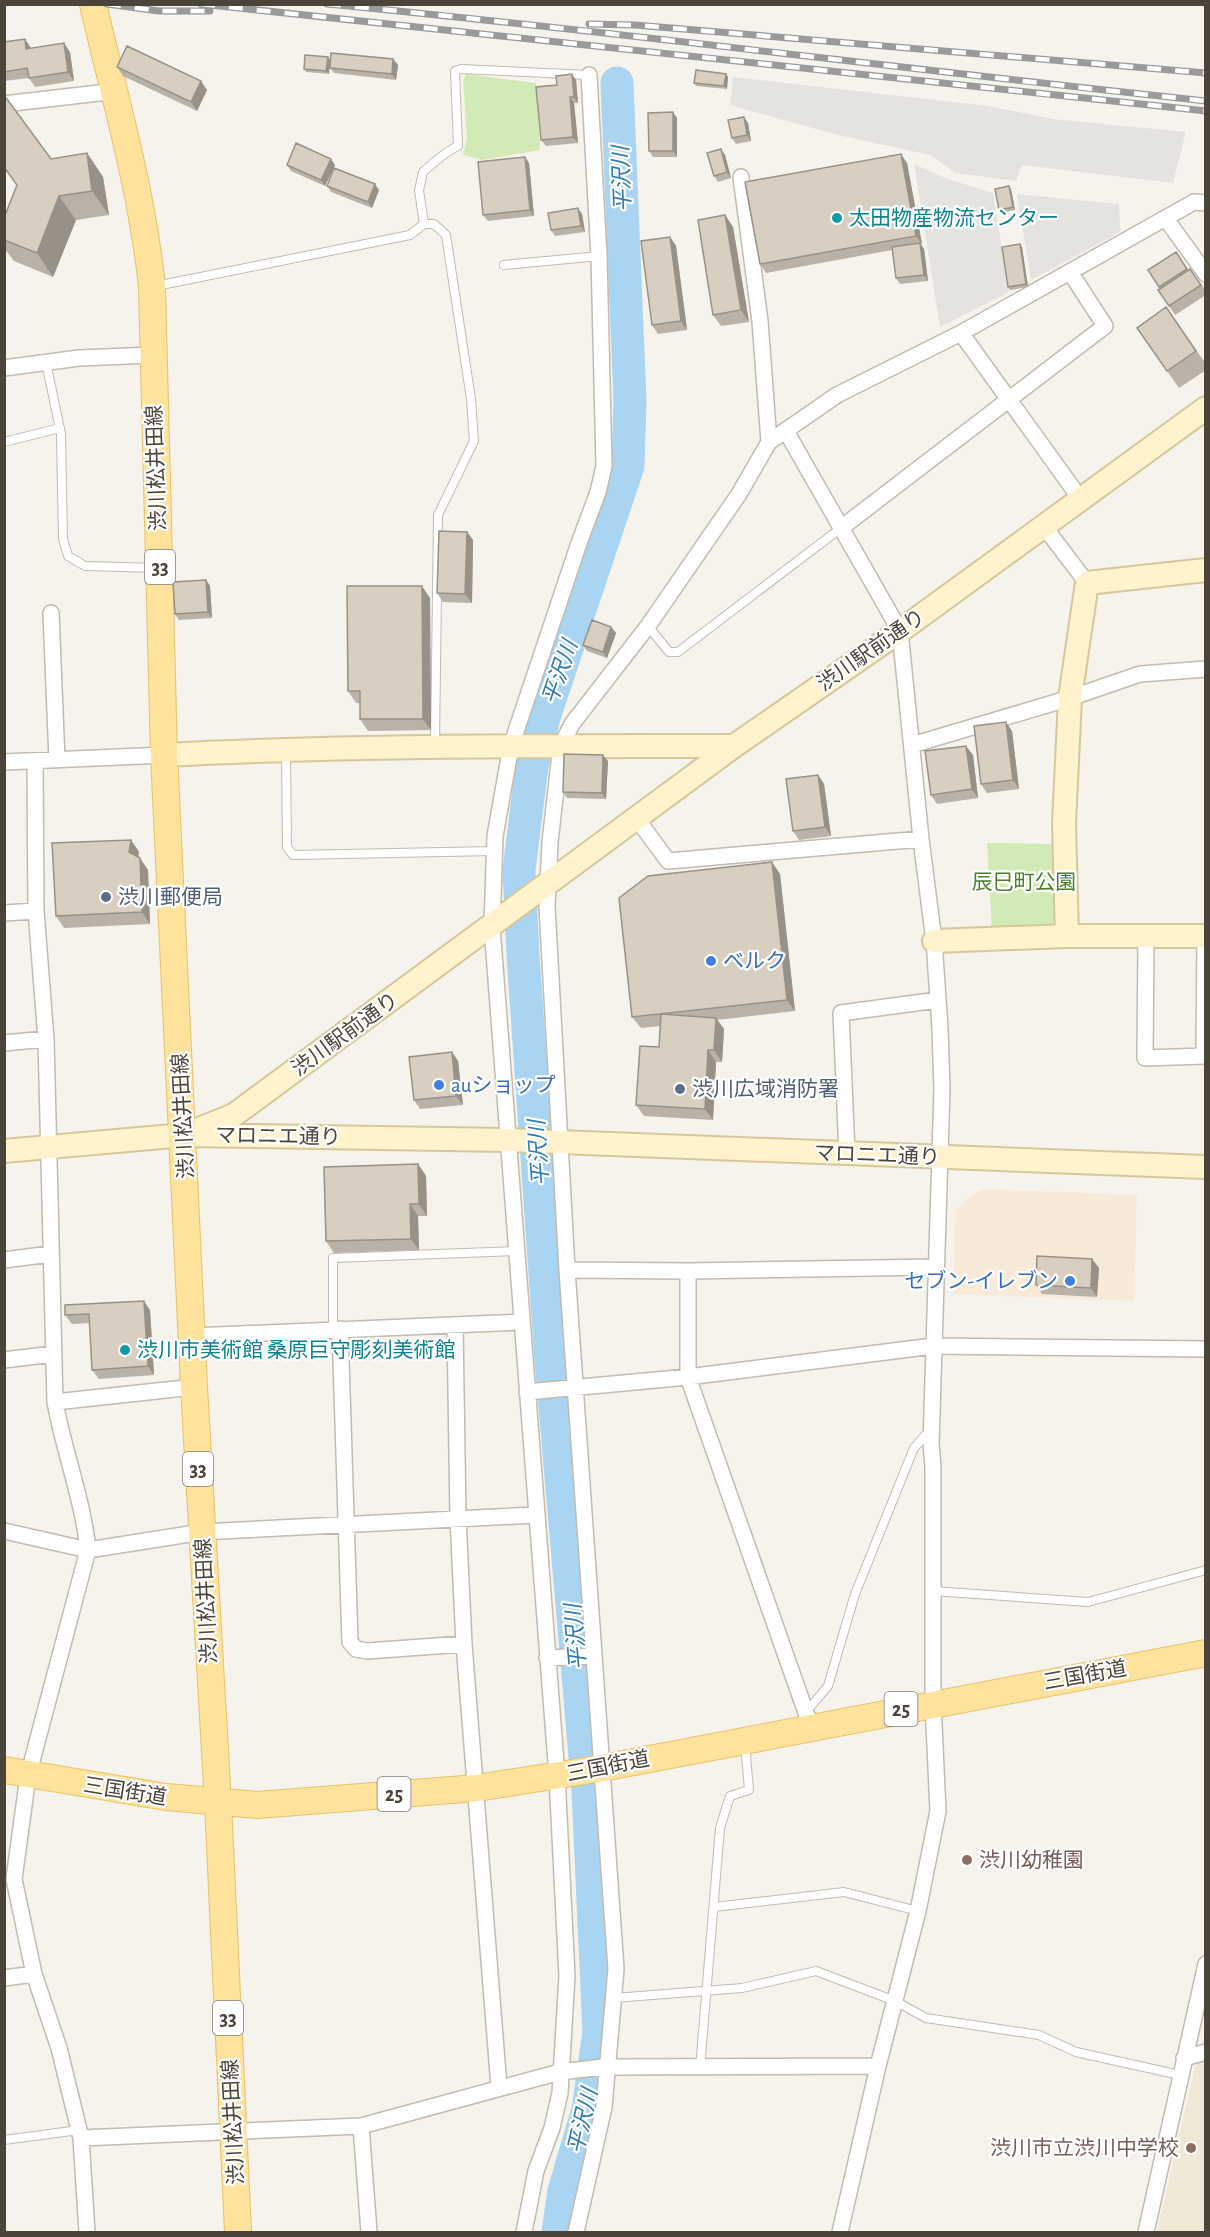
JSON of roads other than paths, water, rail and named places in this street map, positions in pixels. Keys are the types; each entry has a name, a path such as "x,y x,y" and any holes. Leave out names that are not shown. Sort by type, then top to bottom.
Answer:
{"main road":[{"name":"渋川松井田線","path":"93,4 116,91 144,220 152,287 164,755 238,2232"},
{"name":"三国街道","path":"16,1773 218,1803 257,1805 477,1788 563,1775 745,1740 808,1720 933,1703 1206,1653"}],"street":[{"path":"524,2232 536,2171 552,2128 567,2071 563,1775 548,1658 535,1515 533,1392 521,1322 512,1141 496,923 494,851 515,746 579,543 598,492 603,466 599,256 589,75"},
{"path":"4,104 116,91"},
{"path":"741,177 760,321 769,442"},
{"path":"576,2232 604,2107 616,1969 572,1388 567,1270 554,1142 542,889 558,746 572,724 648,626 739,494 769,442 837,395 961,333 1194,202 1206,203"},
{"path":"1166,219 1206,274"},
{"path":"842,528 1105,326 1070,272"},
{"path":"961,333 1079,497"},
{"path":"4,368 46,362 152,355"},
{"name":"渋川駅前通り","path":"184,1135 234,1115 734,746 900,631 1079,497 1206,408"},
{"path":"786,431 900,631 934,941 942,1089 931,1429 933,1703 938,1811 918,1911 878,2066 840,2232"},
{"path":"1043,525 1087,583 1070,698 1064,824 1067,936"},
{"path":"1087,583 1206,570"},
{"path":"51,613 57,760"},
{"path":"912,745 1070,698 1140,674 1206,669"},
{"path":"4,762 285,748 435,745 734,746"},
{"path":"35,761 36,911 46,1039 55,1402 62,1443 85,1521 88,1550 16,1773 9,1879 34,1974 59,2049 80,2134 87,2232"},
{"path":"637,819 668,861 921,838"},
{"path":"4,913 36,911"},
{"path":"934,941 1067,936 1146,936 1205,936 1204,1056 1145,1058 1146,936"},
{"path":"847,1154 841,1013 938,1000"},
{"path":"4,1042 46,1039"},
{"name":"マロニエ通り","path":"4,1151 184,1135 554,1142 1206,1167"},
{"path":"4,1260 50,1254"},
{"path":"567,1270 688,1271 935,1267"},
{"path":"688,1271 687,1377 754,1559 808,1720"},
{"path":"193,1336 521,1322"},
{"path":"455,1325 458,1518 464,1644 499,2087"},
{"path":"336,1330 350,1642 356,1649 367,1651 464,1644"},
{"path":"533,1392 687,1377 933,1346 1206,1349"},
{"path":"4,1360 53,1354"},
{"path":"55,1402 194,1387"},
{"path":"4,1531 88,1550 202,1532 535,1515"},
{"path":"548,1658 593,1656"},
{"path":"1146,2232 1206,1964"},
{"path":"4,1978 34,1974"},
{"path":"1184,2058 1206,2052"},
{"path":"80,2134 234,2133 362,2126 499,2087 567,2071 606,2067 878,2066"},
{"path":"362,2126 369,2232"}],"lane":[{"path":"424,224 419,190 423,172 445,157 449,150 458,146 455,71 460,69 589,75"},
{"path":"152,287 410,235 424,224 434,224 446,235 471,399 474,441 438,515 435,745"},
{"path":"504,265 599,256"},
{"path":"46,362 60,428 63,539 68,556 85,566 160,568"},
{"path":"4,442 60,428"},
{"path":"648,626 669,652 678,652 842,528"},
{"path":"285,748 287,847 293,855 494,851"},
{"path":"336,1330 333,1258 517,1251"},
{"path":"808,1720 828,1686 855,1594 914,1448 931,1429"},
{"path":"933,1591 1088,1602 1206,1570"},
{"path":"700,2068 724,1817 730,1796 749,1790 745,1740"},
{"path":"714,1907 844,1892 918,1911"},
{"path":"614,1998 742,1988 816,1971 895,2001 926,2018 1039,2035 1076,2052 1180,2075"},
{"path":"4,2140 80,2134"}],"waterway":[{"name":"平沢川","path":"558,2232 564,2191 588,2110 599,2032 588,1791 551,1360 519,870 532,766 545,714 628,466 630,401 617,83"}],"railway":[{"path":"107,4 159,11 210,11"},
{"path":"201,4 1206,111"},
{"path":"327,4 1206,101"},
{"path":"589,24 635,25 1206,73"}],"place":[{"name":"太田物産物流センター","path":"837,218"},
{"name":"渋川郵便局","path":"106,897"},
{"name":"ベルク","path":"711,961"},
{"name":"auショップ","path":"439,1085"},
{"name":"渋川広域消防署","path":"680,1089"},
{"name":"セブン-イレブン","path":"1070,1281"},
{"name":"渋川市美術館 桑原巨守彫刻美術館","path":"125,1350"},
{"name":"渋川幼稚園","path":"967,1860"},
{"name":"渋川市立渋川中学校","path":"1191,2148"}],"park label":[{"name":"辰巳町公園","path":"1024,882"}]}
